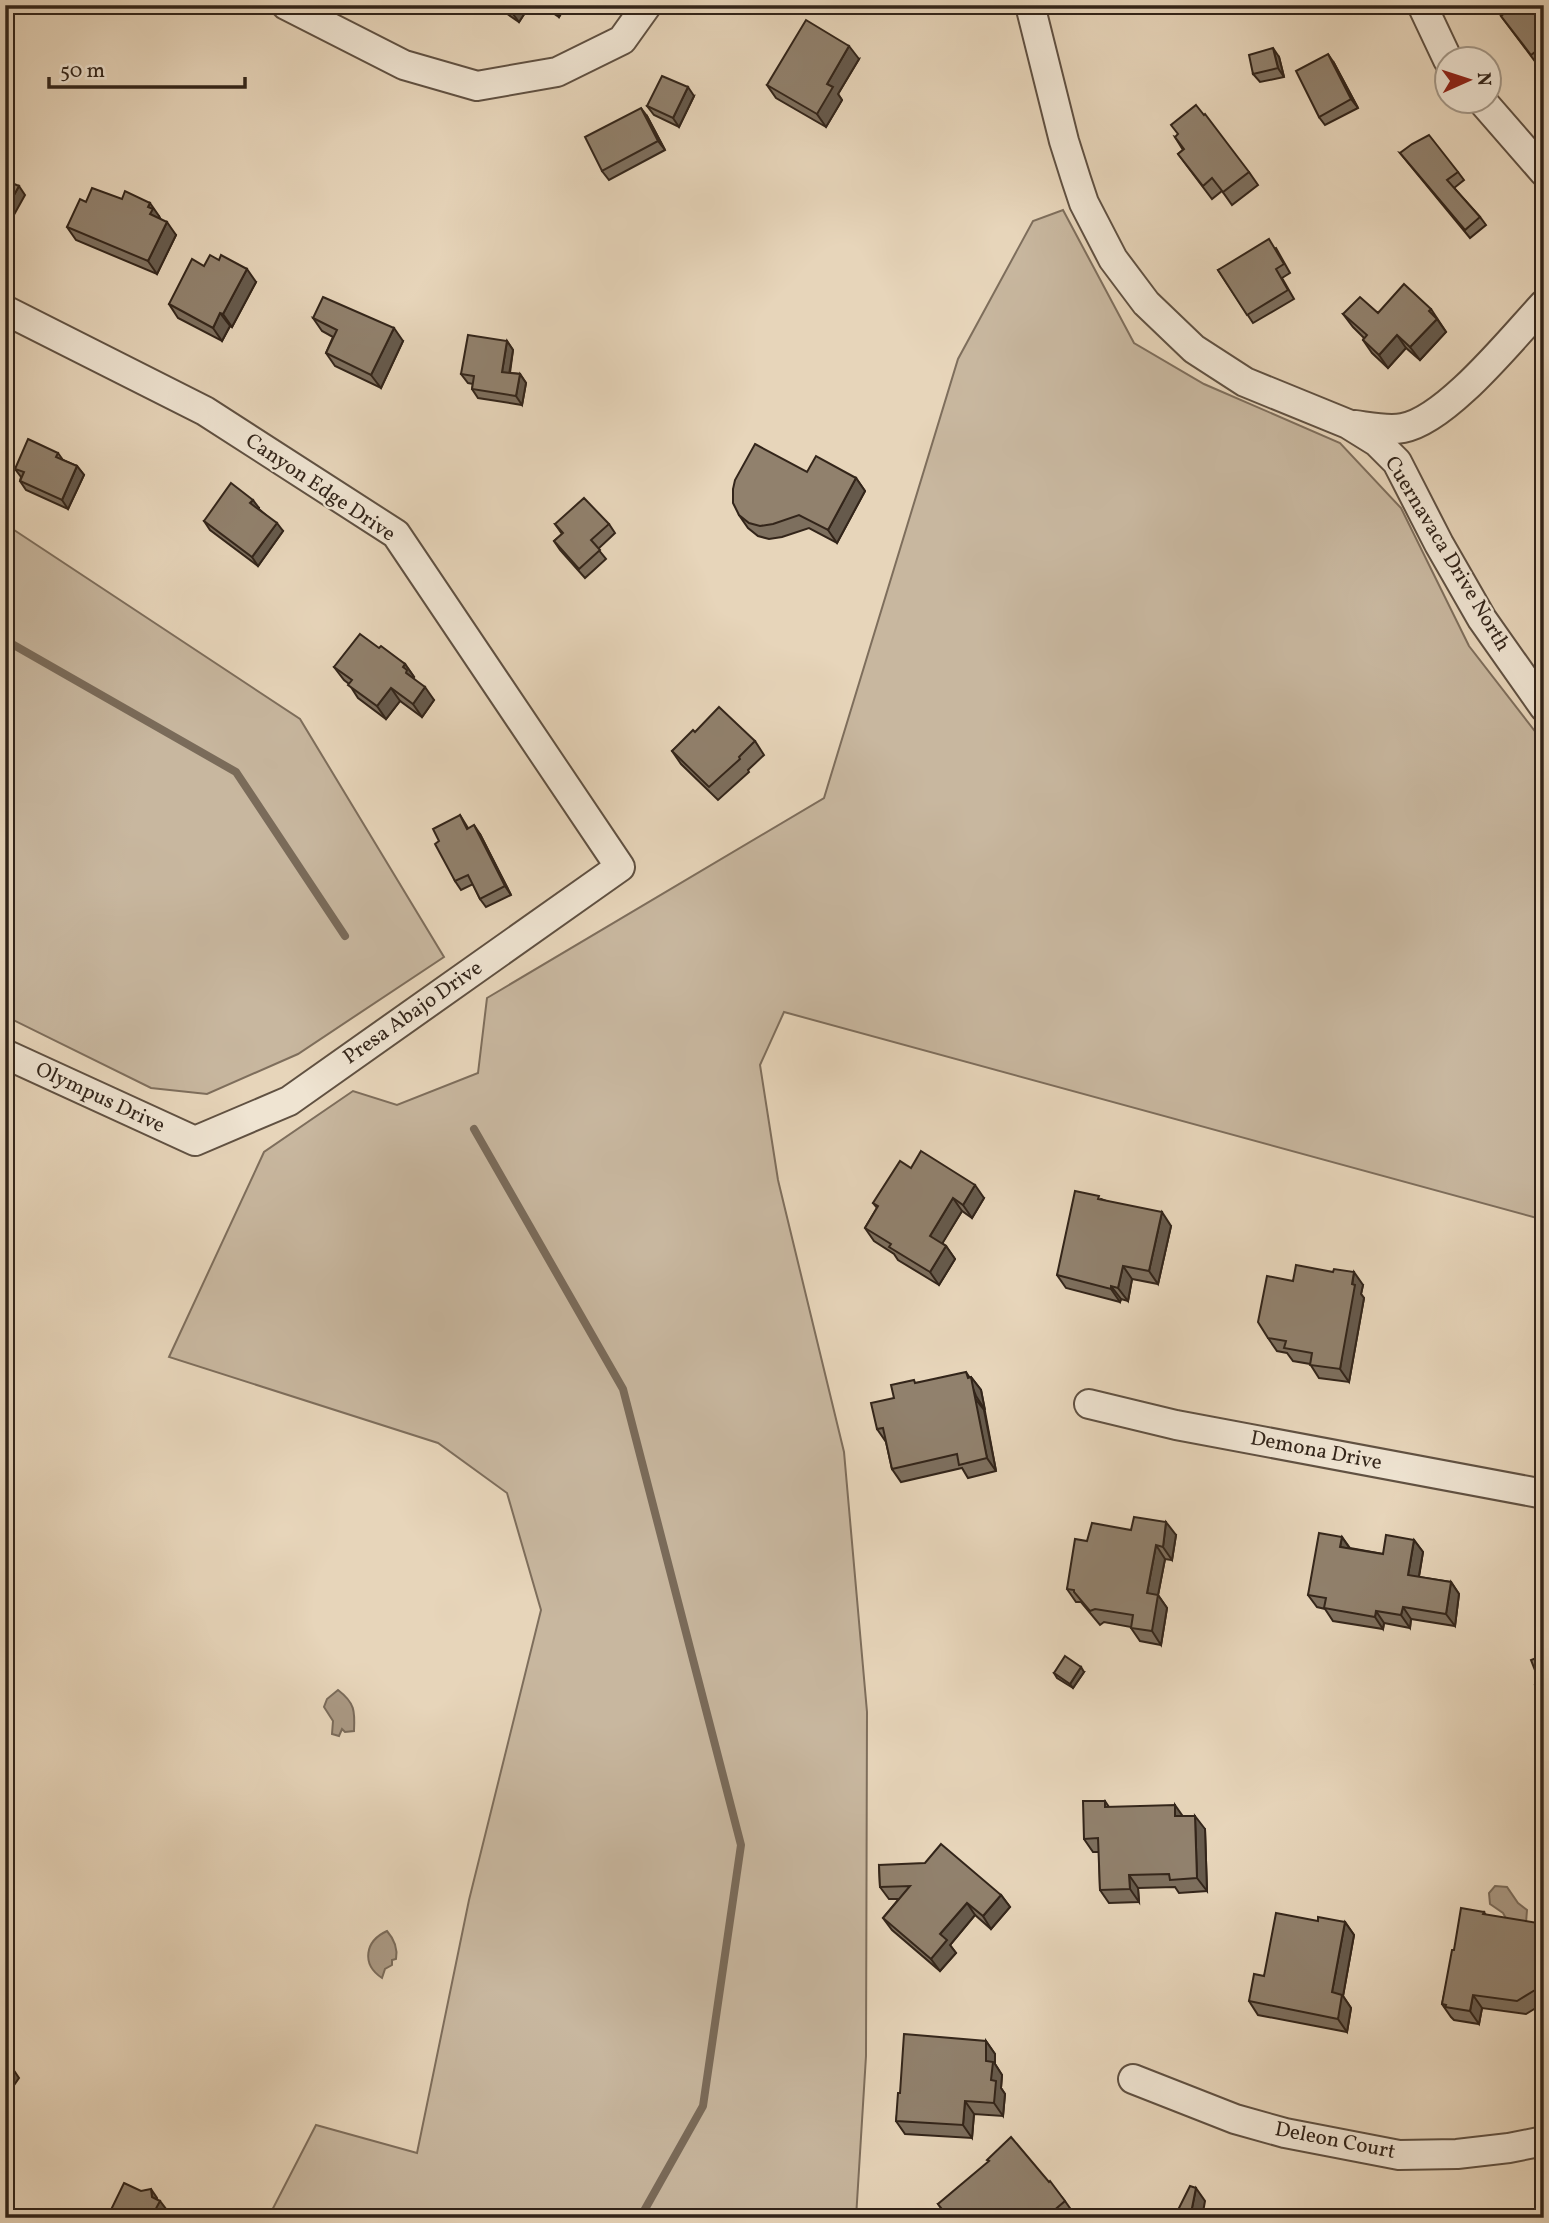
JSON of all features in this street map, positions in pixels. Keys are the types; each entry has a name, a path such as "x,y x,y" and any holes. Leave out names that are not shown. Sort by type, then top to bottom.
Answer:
{"street":[{"path":"286,5 404,65 477,86 557,72 622,40 647,5"},
{"name":"Cuernavaca Drive North","path":"1031,5 1064,141 1084,203 1113,259 1146,303 1194,349 1245,382 1349,424 1377,442 1397,462 1439,544 1482,619 1544,707"},
{"path":"1422,5 1441,46"},
{"path":"1495,116 1544,172"},
{"path":"1349,424 1404,428 1438,412 1466,387 1544,304"},
{"name":"Canyon Edge Drive","path":"5,310 205,411 396,534 620,867"},
{"name":"Presa Abajo Drive","path":"195,1141 289,1101 620,867"},
{"name":"Olympus Drive","path":"5,1054 195,1141"},
{"name":"Demona Drive","path":"1089,1404 1176,1425 1544,1494"},
{"name":"Deleon Court","path":"1133,2079 1236,2119 1285,2133 1399,2155 1457,2154 1544,2141"}],"shaded area":[{"path":"1063,210 1134,343 1204,384 1340,443 1401,508 1469,646 1544,743 1544,1220 784,1012 760,1065 778,1180 844,1452 867,1712 866,2056 856,2218 268,2218 316,2125 417,2153 469,1900 541,1610 507,1493 438,1443 169,1357 264,1152 353,1091 397,1105 478,1073 487,998 824,798 958,359 1033,221"},
{"path":"5,524 300,719 444,957 298,1054 207,1094 151,1088 5,1016"},
{"path":"338,1690 351,1703 354,1718 354,1731 345,1732 342,1729 339,1736 332,1734 333,1721 324,1707 327,1699"},
{"path":"1495,1886 1507,1887 1518,1903 1527,1910 1526,1923 1508,1922 1503,1913 1490,1904 1489,1893"},
{"path":"387,1931 395,1944 396,1959 385,1969 382,1978 371,1966 368,1953 374,1941"}],"building":[{"path":"501,5 519,5 513,14"},
{"path":"1515,5 1544,5 1544,45 1531,55 1501,16"},
{"path":"806,20 849,46 827,84 833,87 817,114 767,85"},
{"path":"1273,48 1278,68 1253,74 1249,55"},
{"path":"1328,54 1351,99 1319,117 1296,71"},
{"path":"662,76 688,87 673,118 647,106"},
{"path":"1196,105 1249,172 1223,192 1212,178 1203,186 1178,154 1184,149 1175,137 1178,134 1171,125"},
{"path":"641,108 658,141 602,171 585,137"},
{"path":"1429,135 1458,172 1447,180 1480,217 1465,230 1400,153"},
{"path":"5,180 19,186 5,211"},
{"path":"92,188 122,199 125,191 150,203 148,207 153,209 150,214 167,222 148,261 67,227 80,199 86,202"},
{"path":"1269,239 1284,264 1276,269 1288,290 1247,315 1218,270"},
{"path":"210,255 219,260 221,255 247,269 213,328 169,304 192,259 204,266"},
{"path":"1404,284 1431,309 1429,311 1437,319 1410,347 1397,335 1379,355 1363,340 1367,335 1343,314 1360,297 1378,313"},
{"path":"323,297 394,328 371,375 326,353 337,330 313,318"},
{"path":"468,335 507,341 502,372 520,374 516,396 472,389 474,376 461,374"},
{"path":"28,439 58,453 56,457 77,466 62,500 20,481 24,472 15,469"},
{"path":"755,444 807,472 816,456 856,478 828,530 799,515 760,526 749,523 739,515 733,503 735,480"},
{"path":"231,483 253,500 250,503 277,523 252,557 204,521"},
{"path":"584,498 609,524 591,540 600,550 579,569 554,541 563,533 555,524"},
{"path":"360,634 405,664 403,667 407,670 406,673 425,687 413,704 391,688 377,706 348,685 352,680 334,667"},
{"path":"719,707 755,741 740,759 709,787 672,751"},
{"path":"460,815 467,829 474,825 505,886 480,899 468,875 455,881 435,844 439,841 433,829"},
{"path":"921,1151 975,1185 963,1205 953,1198 930,1236 946,1246 930,1272 889,1247 891,1244 865,1228 878,1206 873,1203 900,1161 911,1168"},
{"path":"1075,1191 1099,1196 1098,1199 1162,1212 1149,1271 1123,1266 1118,1288 1111,1286 1111,1289 1057,1275"},
{"path":"1296,1265 1333,1272 1334,1269 1354,1272 1352,1284 1355,1285 1340,1369 1310,1365 1312,1353 1284,1348 1286,1341 1268,1338 1258,1322 1267,1276 1293,1281"},
{"path":"966,1372 968,1378 971,1377 987,1458 959,1465 957,1454 892,1469 883,1428 877,1429 871,1403 894,1398 891,1385 914,1380 915,1383"},
{"path":"1134,1517 1166,1522 1163,1547 1156,1545 1147,1593 1158,1595 1152,1631 1131,1628 1133,1615 1095,1609 1090,1611 1074,1590 1067,1589 1075,1539 1087,1541 1092,1523 1131,1530"},
{"path":"1319,1533 1342,1537 1340,1547 1383,1554 1386,1535 1414,1540 1408,1575 1451,1582 1446,1614 1403,1607 1401,1615 1376,1611 1375,1617 1324,1608 1326,1598 1308,1595"},
{"path":"1544,1655 1544,1704 1535,1685 1540,1683 1531,1660"},
{"path":"1065,1656 1081,1667 1070,1684 1054,1673"},
{"path":"1083,1801 1105,1801 1105,1807 1175,1805 1175,1816 1195,1816 1197,1878 1170,1880 1169,1874 1129,1875 1130,1889 1100,1890 1098,1838 1084,1839"},
{"path":"941,1844 1001,1895 983,1916 967,1903 940,1934 947,1940 931,1959 883,1918 910,1886 880,1887 879,1865 925,1863"},
{"path":"1461,1908 1544,1924 1535,1990 1517,2001 1473,1995 1470,2011 1445,2007 1446,2005 1442,2004"},
{"path":"1276,1913 1318,1921 1318,1917 1345,1922 1332,1992 1342,1995 1338,2019 1249,2001 1254,1974 1264,1976"},
{"path":"904,2034 986,2041 986,2061 993,2062 991,2080 996,2081 994,2103 965,2101 963,2125 896,2121"},
{"path":"5,2064 13,2069 5,2080"},
{"path":"1011,2137 1065,2201 1045,2218 1038,2218 1034,2214 1030,2218 949,2218 938,2204 989,2161 987,2160"},
{"path":"124,2183 141,2191 151,2189 152,2197 160,2201 151,2218 107,2218"},
{"path":"1190,2186 1196,2188 1190,2218 1174,2218"}],"waterway":[{"path":"5,640 236,772 345,936"},
{"path":"474,1129 623,1389 741,1845 703,2106 640,2218"}]}
